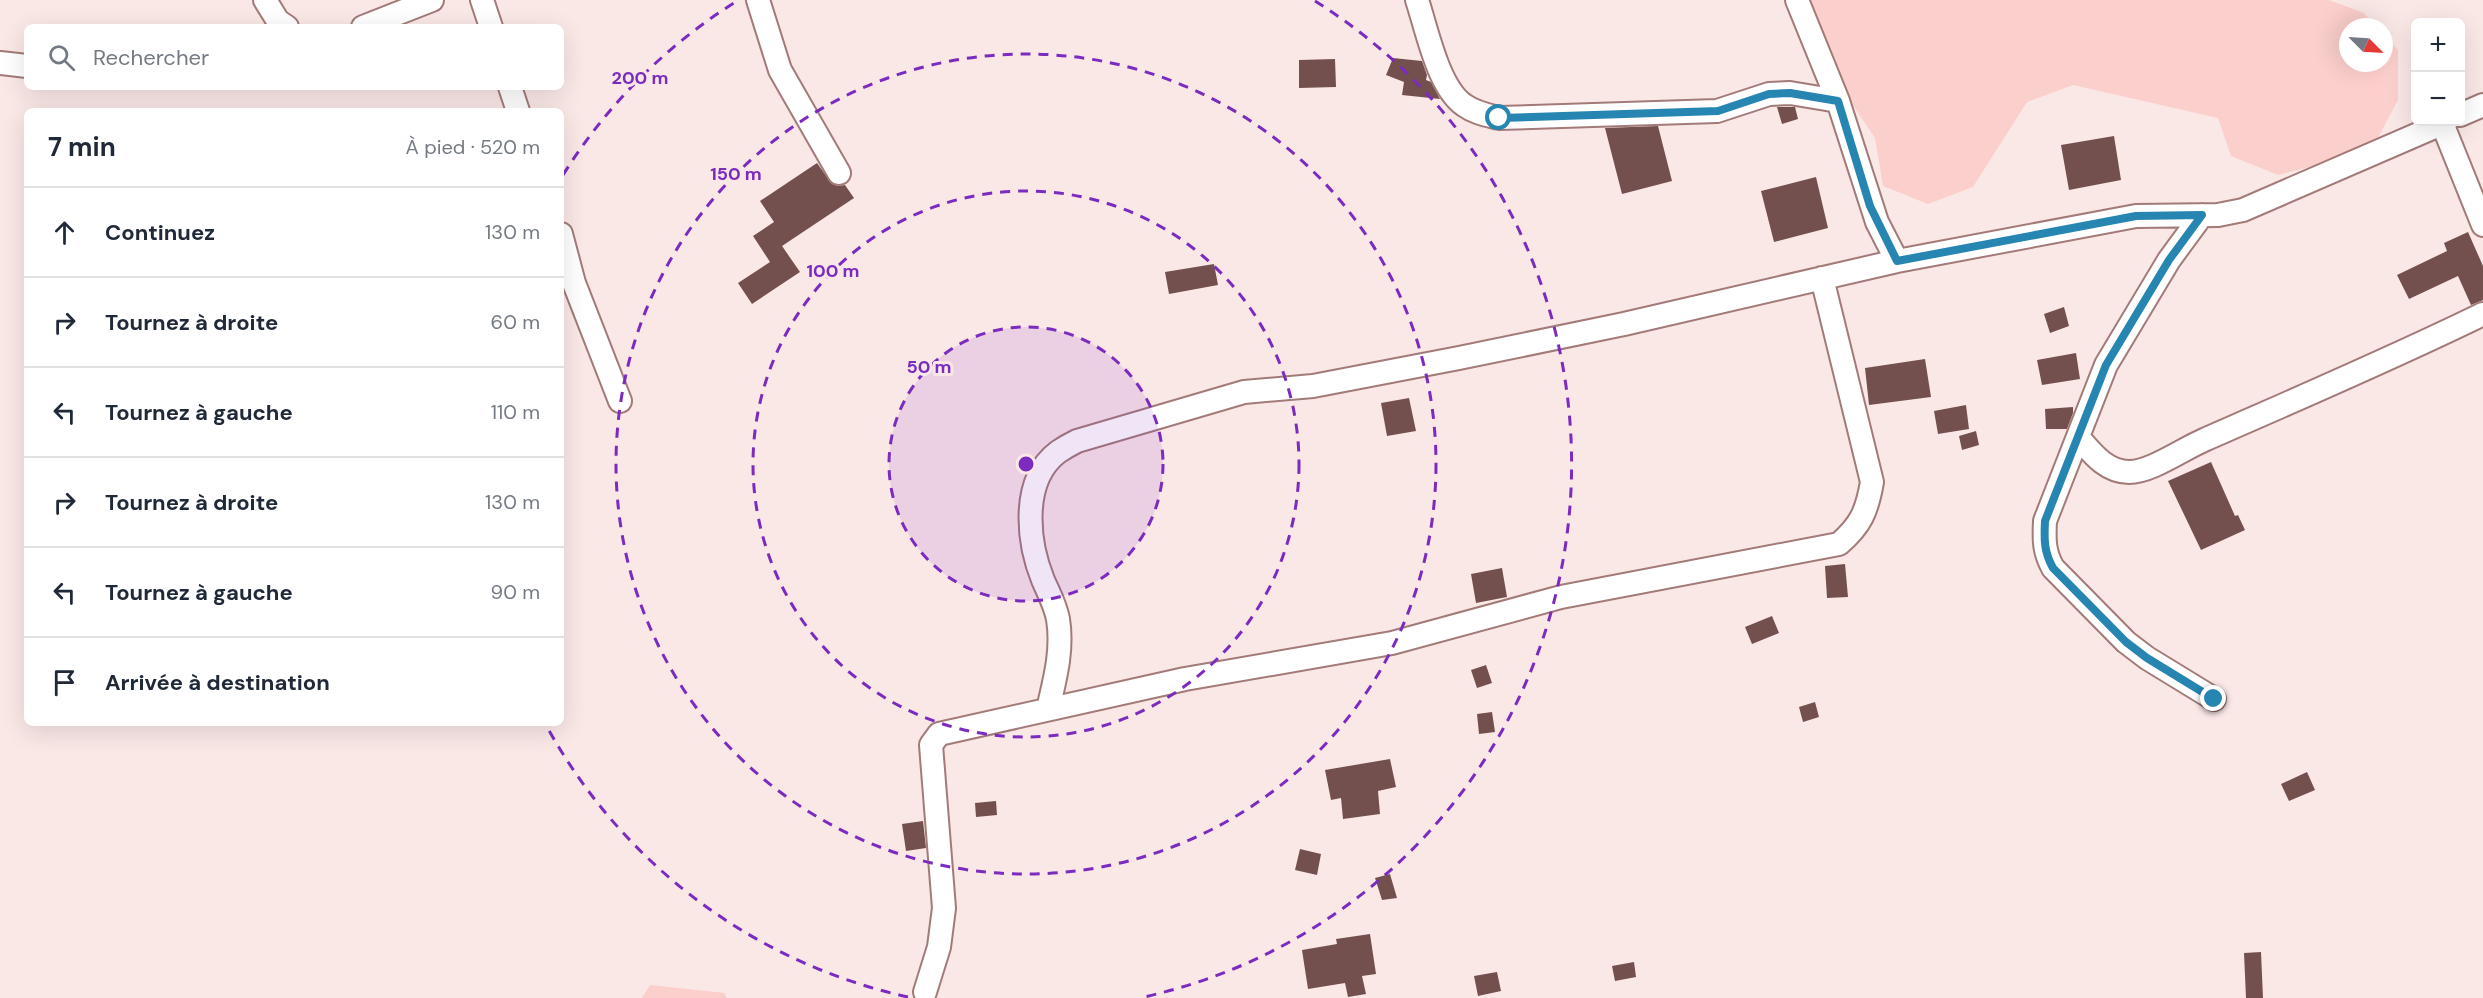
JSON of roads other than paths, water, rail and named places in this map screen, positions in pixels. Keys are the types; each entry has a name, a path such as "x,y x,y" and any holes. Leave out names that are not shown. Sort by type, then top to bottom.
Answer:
{"street":[{"path":"265,0 274,16 283,24"},
{"path":"371,24 432,0"},
{"path":"482,0 490,24"},
{"path":"758,0 780,70 839,173"},
{"path":"1417,0 1450,91 1463,105 1479,114 1499,118 1718,111 1762,96 1790,93 1838,101"},
{"path":"1797,0 1838,101 1874,214 1897,261"},
{"path":"0,63 24,66"},
{"path":"511,90 517,108"},
{"path":"2465,113 2483,105"},
{"path":"1048,709 1058,664 1060,642 1055,603 1043,580 1032,543 1030,511 1035,489 1046,465 1057,453 1077,441 1244,392 1313,386 1459,358 1624,324 1897,261 2136,216 2218,215 2243,210 2435,126"},
{"path":"2451,126 2483,225"},
{"path":"2202,215 2169,260 2106,365 2045,521 2045,554 2053,568 2126,642 2147,658 2214,699"},
{"path":"564,245 574,283 620,401"},
{"path":"925,992 939,946 944,908 931,745 939,734 1185,679 1392,643 1562,597 1839,544 1855,530 1868,507 1872,482 1822,278"},
{"path":"2078,437 2097,459 2113,470 2130,472 2147,468 2196,443 2483,314"}]}
